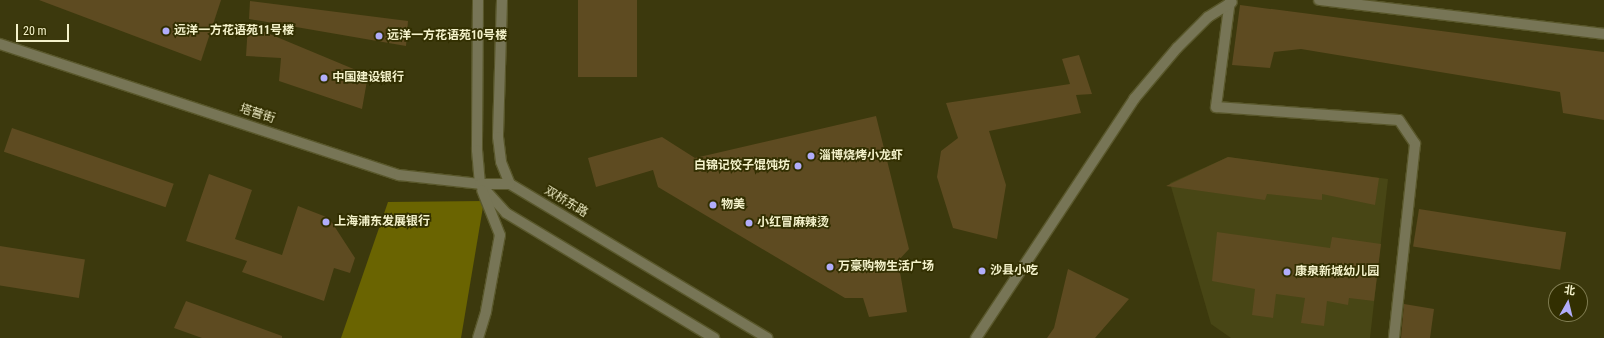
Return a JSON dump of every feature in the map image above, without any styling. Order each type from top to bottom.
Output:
[{"type":"street","points":[[478,0],[477,150],[480,184],[500,235],[486,311],[478,338]]},
{"type":"street","points":[[502,0],[498,137],[501,162],[510,184]]},
{"type":"street","points":[[1319,0],[1604,34]]},
{"type":"street","points":[[976,338],[1134,99],[1177,48],[1208,17],[1232,1]]},
{"type":"street","points":[[1232,1],[1216,107],[1399,120],[1415,144],[1394,338]]},
{"type":"street","name":"塔营街","points":[[0,44],[398,175],[480,184],[510,184]]},
{"type":"street","points":[[480,184],[506,213],[714,338]]},
{"type":"street","name":"双桥东路","points":[[510,184],[768,338]]},
{"type":"shaded area","name":"康泉新城幼儿园","points":[[1228,157],[1388,179],[1370,338],[1231,338],[1211,324],[1170,183]]},
{"type":"shaded area","points":[[484,201],[461,338],[341,338],[388,202]]},
{"type":"building","name":"远洋一方花语苑11号楼","points":[[39,0],[221,0],[201,61]]},
{"type":"building","points":[[578,0],[637,0],[637,77],[578,77]]},
{"type":"building","name":"远洋一方花语苑10号楼","points":[[250,1],[408,21],[406,46],[249,19]]},
{"type":"building","points":[[1240,5],[1604,52],[1604,120],[1563,113],[1560,92],[1301,49],[1274,52],[1270,68],[1232,65]]},
{"type":"building","name":"中国建设银行","points":[[248,25],[368,75],[362,109],[279,81],[281,58],[246,56]]},
{"type":"building","points":[[1079,55],[1092,94],[1076,95],[1081,113],[989,131],[1006,185],[997,239],[953,228],[937,177],[941,151],[958,138],[946,103],[1070,84],[1062,59]]},
{"type":"building","points":[[876,116],[909,249],[898,261],[907,312],[869,317],[863,298],[845,298],[658,187],[653,170],[596,187],[588,158],[662,137],[695,158]]},
{"type":"building","points":[[12,128],[174,184],[166,207],[4,152]]},
{"type":"building","points":[[1228,157],[1379,178],[1375,205],[1322,194],[1322,200],[1267,194],[1265,200],[1166,186]]},
{"type":"building","points":[[209,174],[252,190],[235,239],[282,255],[298,206],[329,218],[355,258],[350,273],[334,268],[324,301],[242,272],[247,261],[186,241]]},
{"type":"building","points":[[1419,209],[1566,232],[1560,270],[1413,247]]},
{"type":"building","points":[[1217,232],[1330,248],[1332,237],[1381,244],[1374,301],[1349,298],[1348,305],[1327,301],[1324,326],[1301,323],[1305,298],[1276,294],[1273,318],[1252,315],[1255,289],[1212,281]]},
{"type":"building","points":[[0,246],[85,259],[79,298],[0,285]]},
{"type":"building","points":[[1068,269],[1129,299],[1095,338],[1047,338],[1054,328]]},
{"type":"building","points":[[186,301],[282,336],[282,338],[202,338],[174,328]]},
{"type":"building","points":[[1404,304],[1434,309],[1430,338],[1401,338]]},
{"type":"place","name":"远洋一方花语苑11号楼","points":[[166,31]]},
{"type":"place","name":"远洋一方花语苑10号楼","points":[[379,36]]},
{"type":"place","name":"中国建设银行","points":[[324,78]]},
{"type":"place","name":"淄博烧烤小龙虾","points":[[811,156]]},
{"type":"place","name":"白锦记饺子馄饨坊","points":[[798,166]]},
{"type":"place","name":"物美","points":[[713,205]]},
{"type":"place","name":"上海浦东发展银行","points":[[326,222]]},
{"type":"place","name":"小红冒麻辣烫","points":[[749,223]]},
{"type":"place","name":"万豪购物生活广场","points":[[830,267]]},
{"type":"place","name":"沙县小吃","points":[[982,271]]},
{"type":"place","name":"康泉新城幼儿园","points":[[1287,272]]}]
